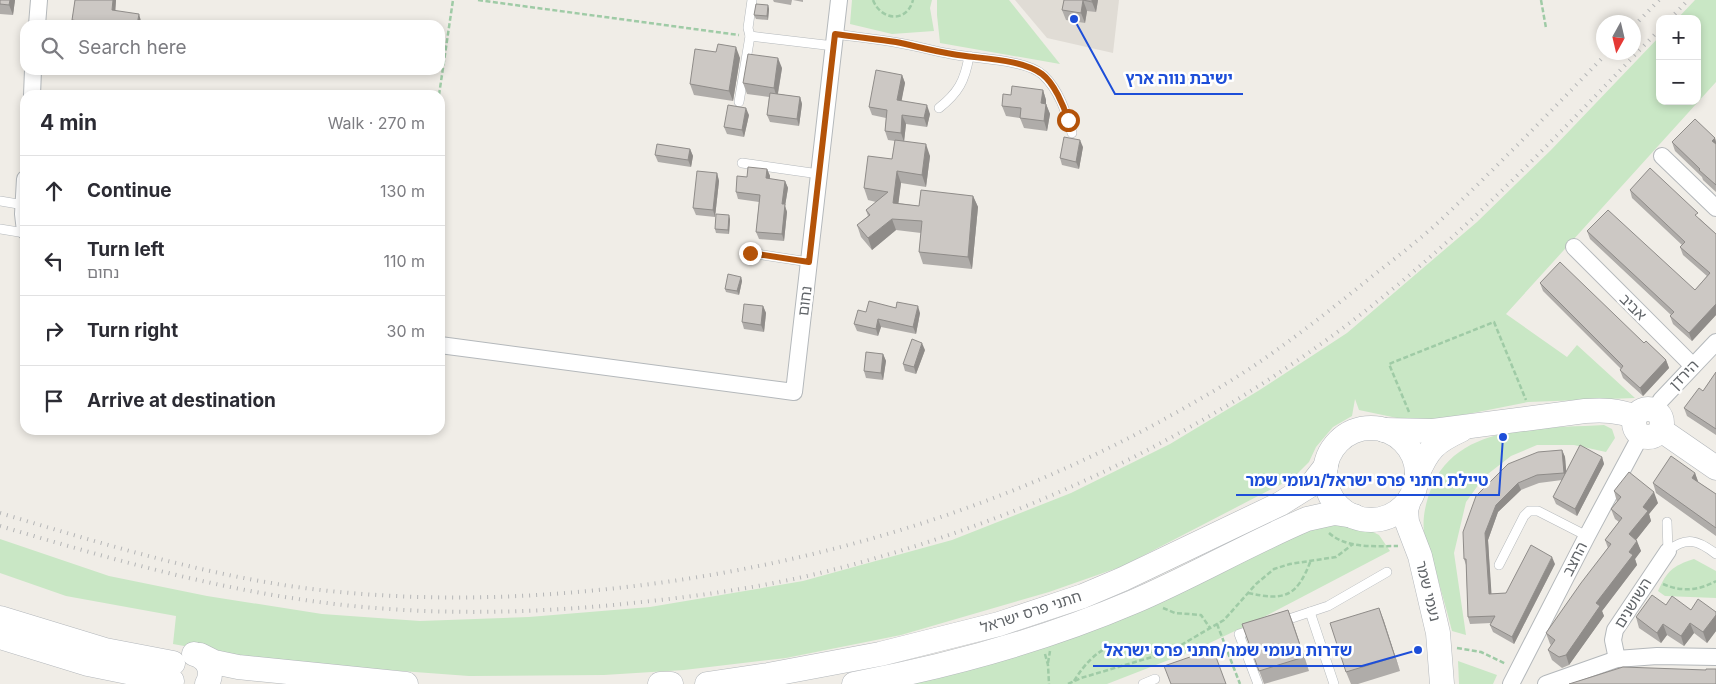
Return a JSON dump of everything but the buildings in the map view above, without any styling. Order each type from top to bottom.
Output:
[{"type":"main road","points":[[1382,430],[1433,431],[1606,410],[1624,412],[1648,423],[1716,468]]},
{"type":"main road","points":[[1417,476],[1416,461],[1410,448],[1400,438],[1373,428],[1360,429],[1348,434],[1338,442],[1326,466],[1326,478],[1332,495],[1343,510],[1362,518],[1385,518],[1398,511],[1409,500],[1415,488],[1417,476],[1425,456],[1437,444],[1468,427],[1489,423]]},
{"type":"main road","name":"חתני פרס ישראל","points":[[707,684],[768,675],[880,654],[998,624],[1082,596],[1131,576],[1280,504],[1312,484],[1326,466]]},
{"type":"main road","name":"נעמי שמר","points":[[1409,500],[1406,510],[1407,522],[1420,556],[1438,633],[1442,684]]},
{"type":"main road","name":"חתני פרס ישראל","points":[[854,684],[947,663],[1030,639],[1091,618],[1150,594],[1290,526],[1320,516],[1334,513],[1362,518]]},
{"type":"main road","name":"נעמי שמר","points":[[1362,518],[1387,528],[1406,561],[1424,635],[1427,684]]},
{"type":"main road","points":[[0,618],[106,650],[173,676]]},
{"type":"main road","points":[[0,637],[82,662],[173,676]]},
{"type":"main road","points":[[173,676],[180,656],[193,653],[214,662],[238,667],[406,684]]},
{"type":"main road","points":[[200,655],[209,665],[211,672],[207,684]]},
{"type":"main road","points":[[660,684],[671,684]]},
{"type":"street","points":[[37,20],[39,0]]},
{"type":"street","name":"נחום","points":[[445,346],[794,392],[839,0]]},
{"type":"street","points":[[32,90],[34,75]]},
{"type":"street","points":[[1662,156],[1716,208]]},
{"type":"street","name":"אביב","points":[[1574,247],[1693,366]]},
{"type":"street","name":"הירדן","points":[[1648,423],[1661,400],[1716,342]]},
{"type":"street","name":"החצב","points":[[1515,677],[1587,536],[1648,423]]},
{"type":"street","name":"השושנים","points":[[1617,660],[1613,640],[1615,630],[1668,551]]},
{"type":"street","points":[[1546,684],[1617,660],[1657,656],[1716,656]]},
{"type":"lane","points":[[739,102],[750,36],[748,28],[752,0]]},
{"type":"lane","points":[[750,36],[897,42],[953,55],[998,60],[1026,67],[1042,74],[1054,88],[1065,108],[1072,132]]},
{"type":"lane","points":[[939,108],[954,96],[963,81],[969,56]]},
{"type":"lane","points":[[742,163],[819,174]]},
{"type":"lane","points":[[0,201],[20,204]]},
{"type":"lane","points":[[0,229],[20,231]]},
{"type":"lane","points":[[750,253],[809,262]]},
{"type":"lane","points":[[1499,565],[1524,516],[1529,511],[1538,511],[1587,536]]},
{"type":"lane","points":[[1668,522],[1668,551]]},
{"type":"lane","points":[[1668,551],[1677,544],[1687,541],[1698,542],[1716,554]]},
{"type":"lane","points":[[1258,684],[1240,634],[1328,606],[1387,572]]},
{"type":"lane","points":[[1310,612],[1334,684]]},
{"type":"lane","points":[[1143,684],[1156,679]]},
{"type":"path","points":[[445,54],[453,0]]},
{"type":"path","points":[[478,0],[750,36]]},
{"type":"path","points":[[873,0],[880,12],[892,16],[905,13],[910,8],[913,0]]},
{"type":"path","points":[[1541,0],[1546,28]]},
{"type":"path","points":[[440,90],[442,75]]},
{"type":"path","points":[[1416,430],[1389,364],[1494,322],[1533,418]]},
{"type":"path","points":[[1320,516],[1326,531],[1336,540],[1353,544],[1399,546]]},
{"type":"path","points":[[1068,684],[1112,667],[1169,652],[1224,620],[1256,584],[1274,570],[1311,560],[1336,556],[1353,544]]},
{"type":"path","points":[[1248,593],[1263,596],[1285,595],[1298,588],[1305,577],[1311,560]]},
{"type":"path","points":[[1649,578],[1682,589],[1701,589],[1716,581]]},
{"type":"path","points":[[1150,594],[1166,610],[1176,613],[1201,615],[1210,628]]},
{"type":"path","points":[[1217,624],[1240,684]]},
{"type":"path","points":[[1030,639],[1037,642],[1044,650],[1048,665],[1048,684]]},
{"type":"path","points":[[1073,681],[1084,664],[1112,646],[1124,644],[1136,646],[1158,655]]},
{"type":"path","points":[[1439,647],[1453,647],[1481,652],[1515,677]]},
{"type":"shaded area","points":[[1015,0],[1119,0],[1113,53],[1047,38]]},
{"type":"green space","points":[[852,0],[932,0],[930,8],[934,31],[892,34],[850,24]]},
{"type":"green space","points":[[937,0],[1009,0],[1060,64],[940,43]]},
{"type":"green space","points":[[1695,0],[1716,0],[1716,82],[1701,99],[1701,15],[1681,15]]},
{"type":"green space","points":[[1656,40],[1656,105],[1695,105],[1506,314],[1567,357],[1577,345],[1635,398],[1528,402],[1417,424],[1359,410],[1355,399],[1352,416],[1333,427],[1316,447],[1309,462],[1293,478],[1123,566],[1049,592],[901,635],[786,658],[684,670],[604,675],[469,676],[320,665],[234,655],[173,644],[176,616],[66,596],[0,573],[0,539],[109,576],[207,596],[322,614],[420,621],[529,617],[650,607],[803,581],[952,540],[1071,493],[1170,444],[1258,391],[1347,333],[1477,222],[1551,150],[1637,60],[1641,60],[1641,56]]},
{"type":"green space","points":[[1604,425],[1612,429],[1615,438],[1606,452],[1574,445],[1537,445],[1511,456],[1484,477],[1466,502],[1454,553],[1466,635],[1452,631],[1424,532],[1425,507],[1433,484],[1446,464],[1463,449],[1484,439],[1507,433],[1532,429]]},
{"type":"green space","points":[[1335,522],[1363,527],[1379,535],[1390,551],[1256,621],[1197,649],[1107,684],[896,684],[1282,539]]},
{"type":"green space","points":[[1694,559],[1716,571],[1716,598],[1665,596],[1658,591],[1671,570],[1680,564]]},
{"type":"green space","points":[[1458,661],[1497,675],[1493,684],[1459,684]]},
{"type":"railway","points":[[1641,19],[1659,0]]},
{"type":"railway","points":[[1674,15],[1688,0]]},
{"type":"railway","points":[[0,526],[148,568],[260,593],[337,604],[416,611],[534,611],[693,596],[798,578],[897,552],[969,528],[1039,501],[1108,470],[1240,398],[1303,356],[1364,312],[1442,246],[1517,176],[1656,33]]},
{"type":"railway","points":[[0,513],[150,556],[227,575],[304,588],[418,597],[494,597],[608,589],[680,580],[823,552],[962,510],[1030,484],[1096,454],[1161,421],[1224,385],[1261,361],[1333,308],[1436,225],[1600,60]]},
{"type":"place","name":"ישיבת נווה ארץ","points":[[1074,19]]},
{"type":"place","name":"טיילת חתני פרס ישראל/נעומי שמר","points":[[1503,437]]},
{"type":"place","name":"שדרות נעומי שמר/חתני פרס ישראל","points":[[1418,650]]},
{"type":"route","points":[[750,253],[809,262],[835,34],[897,42],[953,55],[998,60],[1026,67],[1042,74],[1054,88],[1065,108],[1068,120]]}]
